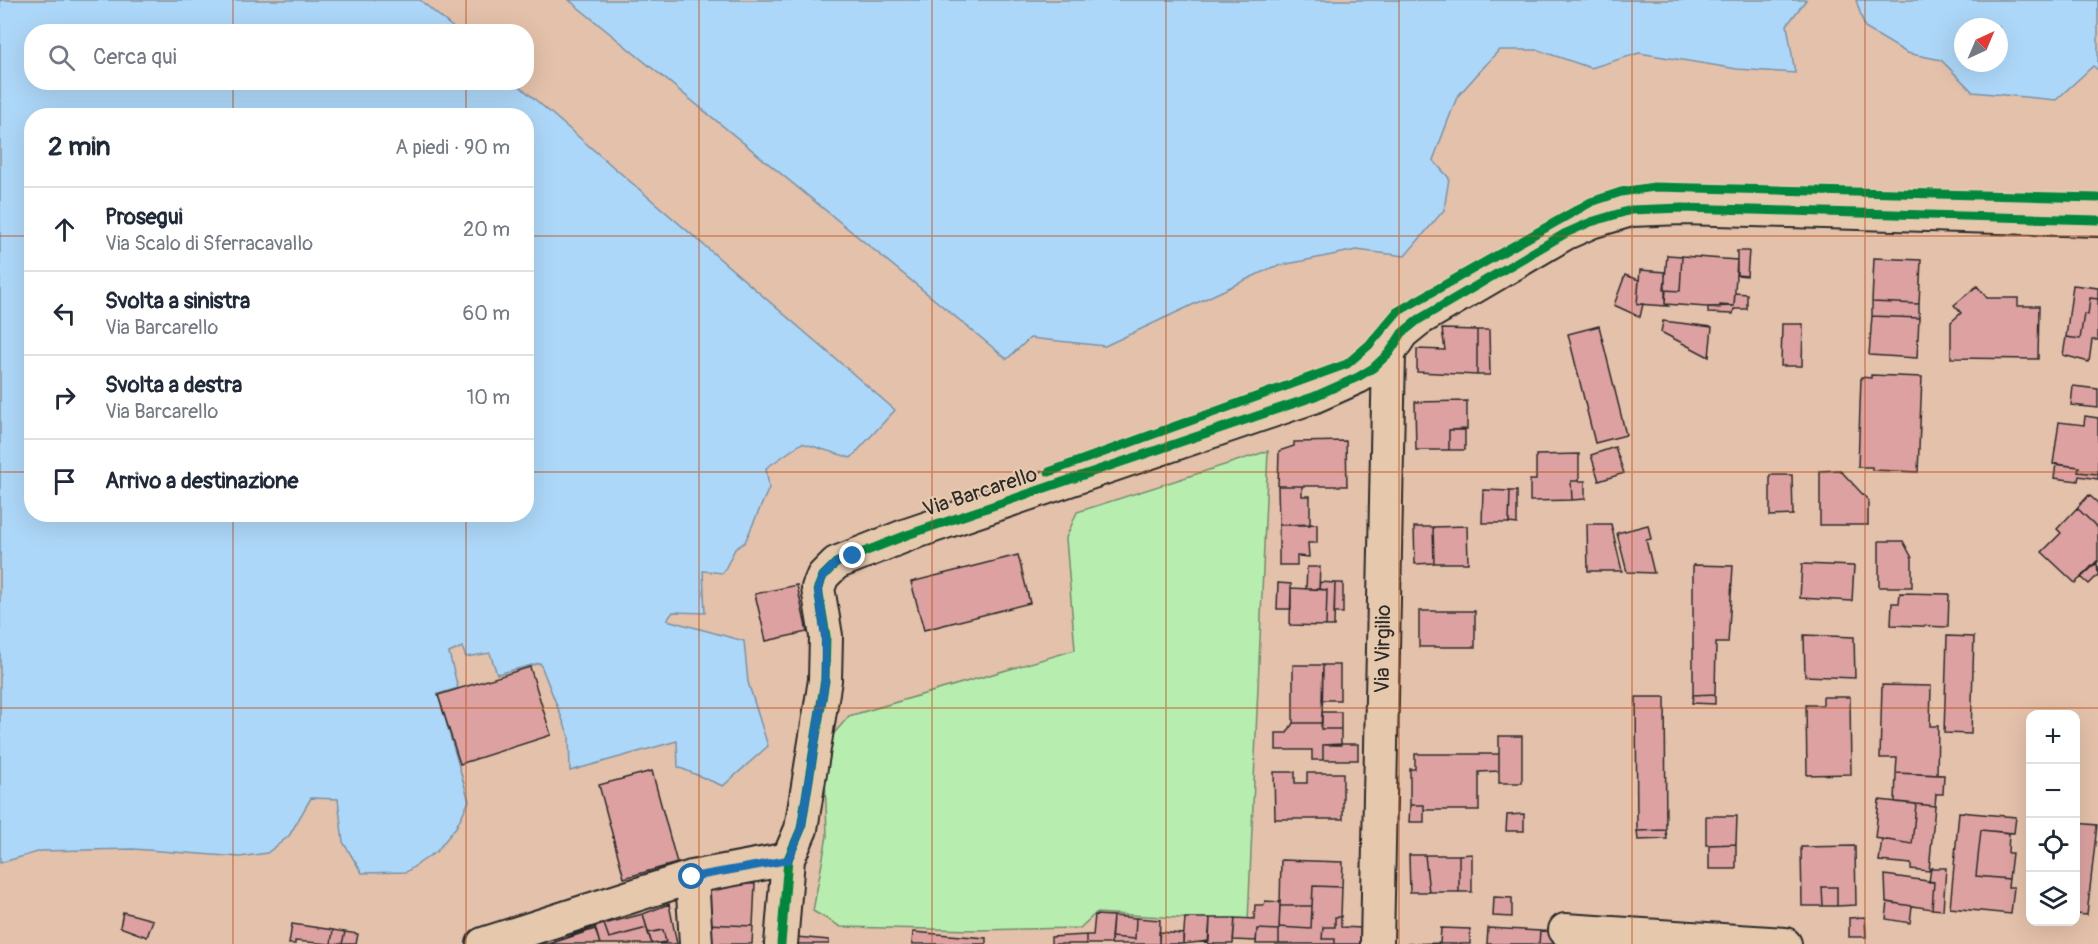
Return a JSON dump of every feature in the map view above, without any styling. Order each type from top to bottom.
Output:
[{"type":"street","name":"Via Barcarello","points":[[781,944],[788,860],[801,829],[825,680],[825,636],[818,588],[823,576],[836,563],[907,535],[1313,397],[1358,377],[1389,353],[1402,333],[1418,320],[1511,265],[1591,222],[1631,210],[1682,208],[2098,220]]},
{"type":"street","name":"Via Virgilio","points":[[1377,944],[1389,353]]},
{"type":"street","points":[[483,944],[692,877],[788,860]]},
{"type":"street","points":[[692,877],[696,944]]},
{"type":"street","points":[[1565,930],[1785,944]]},
{"type":"green space","points":[[1268,451],[1248,922],[1096,913],[1080,928],[976,930],[841,927],[813,911],[827,836],[825,772],[830,738],[849,716],[1075,650],[1066,538],[1077,512]]},
{"type":"water","points":[[0,0],[420,0],[449,24],[24,24],[24,90],[524,90],[895,410],[851,458],[802,443],[766,468],[769,488],[745,542],[735,549],[723,573],[703,571],[705,613],[673,612],[667,620],[744,641],[748,682],[768,746],[723,786],[678,767],[677,741],[570,771],[569,736],[540,663],[497,674],[490,653],[466,657],[462,647],[449,653],[458,688],[438,694],[469,801],[456,827],[437,851],[406,872],[362,873],[343,842],[338,799],[311,798],[289,836],[267,853],[240,857],[133,849],[41,851],[0,863]]},
{"type":"water","points":[[569,0],[1806,0],[1787,25],[1795,73],[1737,69],[1639,53],[1591,68],[1538,50],[1499,50],[1457,97],[1433,160],[1449,178],[1444,210],[1405,256],[1356,250],[1273,267],[1105,346],[1030,338],[1007,359]]},
{"type":"water","points":[[1856,0],[2098,0],[2098,70],[2093,66],[2056,100],[1973,92],[1941,60],[1907,53],[1865,28]]},
{"type":"building","points":[[1737,251],[1749,251],[1747,276],[1737,275]]},
{"type":"building","points":[[1667,255],[1682,256],[1680,291],[1664,290]]},
{"type":"building","points":[[1682,256],[1737,260],[1734,306],[1720,305],[1720,308],[1665,304],[1666,290],[1680,291]]},
{"type":"building","points":[[1874,258],[1921,260],[1919,304],[1872,302]]},
{"type":"building","points":[[1640,270],[1665,272],[1665,304],[1668,306],[1637,304]]},
{"type":"building","points":[[1625,275],[1639,280],[1637,304],[1643,304],[1640,317],[1614,305]]},
{"type":"building","points":[[2073,285],[2098,288],[2098,299],[2090,298],[2088,315],[2084,314],[2080,339],[2066,337]]},
{"type":"building","points":[[1977,286],[1987,298],[2018,298],[2018,306],[2039,306],[2038,359],[1951,358],[1951,322],[1961,313],[1954,305]]},
{"type":"building","points":[[1735,293],[1747,294],[1747,309],[1734,309],[1733,314],[1708,313],[1708,307],[1734,306]]},
{"type":"building","points":[[2090,298],[2098,299],[2098,340],[2092,340],[2089,362],[2063,355],[2066,337],[2080,339],[2084,314],[2088,315]]},
{"type":"building","points":[[1872,302],[1919,304],[1919,318],[1872,316]]},
{"type":"building","points":[[1872,316],[1919,318],[1917,358],[1869,355]]},
{"type":"building","points":[[1663,321],[1712,327],[1709,357],[1661,332]]},
{"type":"building","points":[[1782,324],[1803,324],[1802,366],[1781,366]]},
{"type":"building","points":[[1599,326],[1626,435],[1595,443],[1568,334]]},
{"type":"building","points":[[1442,329],[1477,330],[1477,375],[1417,372],[1417,349],[1445,350]]},
{"type":"building","points":[[1477,330],[1489,330],[1490,375],[1477,375]]},
{"type":"building","points":[[1871,375],[1922,377],[1918,472],[1872,470],[1872,467],[1858,467],[1861,377],[1871,378]]},
{"type":"building","points":[[2073,386],[2098,389],[2098,408],[2071,405]]},
{"type":"building","points":[[1467,401],[1467,429],[1449,430],[1449,450],[1416,450],[1415,402]]},
{"type":"building","points":[[2085,416],[2098,418],[2098,474],[2078,472],[2079,467],[2053,464],[2059,422],[2084,425]]},
{"type":"building","points":[[1449,430],[1465,430],[1465,450],[1449,450]]},
{"type":"building","points":[[1346,441],[1347,486],[1278,486],[1279,451],[1294,446],[1294,442]]},
{"type":"building","points":[[1615,447],[1624,473],[1599,481],[1591,455]]},
{"type":"building","points":[[1579,454],[1579,481],[1571,481],[1572,500],[1530,501],[1530,480],[1536,480],[1536,455]]},
{"type":"building","points":[[2056,464],[2079,467],[2078,472],[2098,474],[2098,479],[2079,476],[2078,481],[2054,478]]},
{"type":"building","points":[[1840,470],[1868,500],[1868,525],[1820,525],[1820,471]]},
{"type":"building","points":[[1770,475],[1792,475],[1793,515],[1770,516]]},
{"type":"building","points":[[1571,481],[1585,481],[1585,499],[1572,500]]},
{"type":"building","points":[[1278,486],[1302,486],[1302,496],[1310,496],[1310,525],[1279,525]]},
{"type":"building","points":[[1483,490],[1510,491],[1509,523],[1482,523]]},
{"type":"building","points":[[1510,491],[1517,491],[1517,524],[1509,523]]},
{"type":"building","points":[[2089,495],[2098,503],[2098,528],[2077,508]]},
{"type":"building","points":[[2077,508],[2098,528],[2098,562],[2075,583],[2042,552],[2061,533],[2057,529]]},
{"type":"building","points":[[1317,524],[1317,543],[1308,543],[1309,557],[1297,556],[1297,565],[1279,565],[1279,525]]},
{"type":"building","points":[[1587,524],[1611,524],[1622,571],[1588,571]]},
{"type":"building","points":[[1648,525],[1651,539],[1646,540],[1654,573],[1627,572],[1617,533]]},
{"type":"building","points":[[1467,526],[1468,563],[1434,563],[1433,527]]},
{"type":"building","points":[[1414,527],[1433,527],[1434,563],[1415,564]]},
{"type":"building","points":[[1879,541],[1903,541],[1912,558],[1912,587],[1879,587]]},
{"type":"building","points":[[1018,555],[1030,603],[924,630],[911,582]]},
{"type":"building","points":[[2097,561],[2098,575],[2089,584],[2081,577]]},
{"type":"building","points":[[1802,564],[1854,566],[1852,601],[1800,598]]},
{"type":"building","points":[[1693,565],[1733,566],[1728,643],[1716,643],[1715,694],[1693,695]]},
{"type":"building","points":[[1307,567],[1320,567],[1319,589],[1306,589]]},
{"type":"building","points":[[1320,582],[1335,583],[1334,626],[1326,626],[1327,590],[1319,589]]},
{"type":"building","points":[[1278,583],[1291,584],[1291,609],[1277,609]]},
{"type":"building","points":[[1335,583],[1343,583],[1343,613],[1334,613]]},
{"type":"building","points":[[797,585],[807,632],[766,641],[755,594]]},
{"type":"building","points":[[1291,588],[1327,590],[1326,626],[1290,625]]},
{"type":"building","points":[[1900,593],[1949,594],[1948,627],[1891,625],[1892,603],[1899,603]]},
{"type":"building","points":[[1419,611],[1475,611],[1475,647],[1419,647]]},
{"type":"building","points":[[1804,635],[1854,637],[1855,678],[1805,676]]},
{"type":"building","points":[[1947,636],[1974,637],[1971,734],[1944,733]]},
{"type":"building","points":[[1293,665],[1323,665],[1322,723],[1293,723]]},
{"type":"building","points":[[1323,665],[1340,665],[1340,700],[1322,700]]},
{"type":"building","points":[[530,667],[551,735],[460,764],[438,695]]},
{"type":"building","points":[[1882,685],[1931,686],[1930,726],[1938,726],[1937,775],[1896,773],[1897,758],[1880,758]]},
{"type":"building","points":[[1715,694],[1715,704],[1692,703],[1693,695]]},
{"type":"building","points":[[1636,697],[1665,697],[1666,830],[1637,831]]},
{"type":"building","points":[[1823,697],[1850,697],[1851,774],[1807,775],[1806,705],[1823,705]]},
{"type":"building","points":[[1322,712],[1341,712],[1341,729],[1321,729]]},
{"type":"building","points":[[1293,723],[1322,723],[1321,729],[1341,729],[1341,745],[1323,745],[1323,760],[1312,760],[1312,750],[1276,750],[1276,733],[1287,733]]},
{"type":"building","points":[[1499,736],[1522,736],[1522,783],[1499,783]]},
{"type":"building","points":[[1358,744],[1358,760],[1323,760],[1323,745]]},
{"type":"building","points":[[1415,754],[1499,754],[1499,771],[1479,772],[1479,810],[1424,810],[1424,805],[1410,805],[1410,769],[1415,769]]},
{"type":"building","points":[[652,771],[677,863],[624,878],[599,785]]},
{"type":"building","points":[[1274,772],[1295,772],[1295,783],[1307,783],[1307,773],[1343,773],[1343,819],[1275,819]]},
{"type":"building","points":[[1896,773],[1944,775],[1943,794],[1936,794],[1935,806],[1895,802]]},
{"type":"building","points":[[1879,800],[1916,804],[1912,844],[1875,838]]},
{"type":"building","points":[[1916,804],[1935,806],[1929,871],[1911,869],[1911,864],[1879,861],[1882,839],[1912,844]]},
{"type":"building","points":[[1410,805],[1424,805],[1424,822],[1409,822]]},
{"type":"building","points":[[1959,812],[2016,817],[2014,833],[1981,830],[1976,876],[2009,879],[2008,887],[2014,887],[2011,914],[1950,908]]},
{"type":"building","points":[[1524,814],[1524,831],[1506,831],[1507,815]]},
{"type":"building","points":[[1706,816],[1737,816],[1736,844],[1706,845]]},
{"type":"building","points":[[2080,823],[2097,825],[2087,915],[2080,914]]},
{"type":"building","points":[[1666,830],[1667,839],[1638,840],[1637,831]]},
{"type":"building","points":[[1981,830],[2009,833],[2008,853],[2012,853],[2009,879],[1976,876]]},
{"type":"building","points":[[1736,844],[1736,869],[1709,869],[1709,845]]},
{"type":"building","points":[[1855,846],[1856,905],[1837,906],[1837,887],[1822,887],[1823,906],[1802,906],[1801,847]]},
{"type":"building","points":[[1472,854],[1472,892],[1459,892],[1459,855]]},
{"type":"building","points":[[1409,855],[1425,855],[1429,892],[1410,892]]},
{"type":"building","points":[[1425,855],[1459,855],[1459,892],[1429,892]]},
{"type":"building","points":[[1281,860],[1343,862],[1342,887],[1313,886],[1312,906],[1280,906]]},
{"type":"building","points":[[1931,868],[1946,868],[1943,910],[1932,909],[1934,882],[1929,882]]},
{"type":"building","points":[[1885,875],[1934,882],[1932,909],[1886,902]]},
{"type":"building","points":[[731,883],[755,884],[753,926],[706,924],[708,891]]},
{"type":"building","points":[[1313,886],[1342,887],[1341,917],[1335,917],[1335,927],[1323,927],[1322,939],[1335,939],[1335,944],[1279,944],[1279,927],[1311,929]]},
{"type":"building","points":[[1822,887],[1837,887],[1837,906],[1823,906]]},
{"type":"building","points":[[1494,897],[1512,898],[1512,917],[1493,916]]},
{"type":"building","points":[[1265,901],[1280,902],[1279,930],[1257,929],[1256,941],[1233,940],[1235,918],[1254,919],[1255,905],[1264,905]]},
{"type":"building","points":[[1888,902],[1912,906],[1910,923],[1886,919]]},
{"type":"building","points":[[669,904],[677,944],[659,944],[666,942],[663,930],[648,933],[643,914]]},
{"type":"building","points":[[1280,906],[1312,906],[1311,929],[1279,927]]},
{"type":"building","points":[[123,912],[153,920],[147,937],[120,927]]},
{"type":"building","points":[[643,914],[647,928],[609,938],[604,924]]},
{"type":"building","points":[[1095,915],[1113,916],[1111,944],[1086,944],[1086,935],[1093,935]]},
{"type":"building","points":[[1113,916],[1136,918],[1135,939],[1111,937]]},
{"type":"building","points":[[1335,917],[1341,917],[1341,927],[1362,928],[1361,944],[1335,944],[1335,939],[1322,939],[1323,927],[1335,927]]},
{"type":"building","points":[[1865,917],[1866,937],[1849,937],[1849,918]]},
{"type":"building","points":[[1136,918],[1160,920],[1159,944],[1111,944],[1111,937],[1135,939]]},
{"type":"building","points":[[1185,918],[1210,918],[1209,941],[1183,944]]},
{"type":"building","points":[[1210,918],[1235,918],[1233,944],[1208,944]]},
{"type":"building","points":[[292,924],[333,930],[331,944],[295,941],[295,944],[289,944]]},
{"type":"building","points":[[604,924],[609,938],[647,928],[652,944],[600,944],[595,927]]},
{"type":"building","points":[[706,924],[753,926],[752,944],[704,944]]},
{"type":"building","points":[[595,927],[549,944],[537,944]]},
{"type":"building","points":[[1441,928],[1470,929],[1470,944],[1407,944],[1440,943]]},
{"type":"building","points":[[1488,928],[1540,931],[1539,944],[1487,944]]},
{"type":"building","points":[[595,929],[600,944],[549,944]]},
{"type":"building","points":[[1257,929],[1279,930],[1279,944],[1256,944]]},
{"type":"building","points":[[333,930],[345,932],[342,944],[331,944]]},
{"type":"building","points":[[663,930],[666,942],[652,944],[648,933]]},
{"type":"building","points":[[1540,931],[1565,932],[1564,944],[1539,944]]},
{"type":"building","points":[[345,932],[358,934],[356,944],[342,944]]},
{"type":"building","points":[[913,932],[986,938],[986,944],[912,944]]},
{"type":"building","points":[[1159,932],[1183,934],[1183,944],[1159,944]]},
{"type":"building","points":[[1086,935],[1086,944],[1051,944],[1051,937]]},
{"type":"building","points":[[796,937],[829,940],[829,944],[796,944]]},
{"type":"cycle path","points":[[1049,472],[1347,364],[1369,345],[1397,312],[1591,202],[1621,192],[1654,187],[2098,198]]},
{"type":"cycle path","points":[[781,944],[788,859],[801,829],[825,680],[826,636],[818,588],[823,576],[836,563],[907,535],[1313,397],[1373,368],[1389,353],[1402,333],[1418,320],[1566,233],[1591,222],[1631,210],[1682,208],[2098,220]]},
{"type":"route","points":[[692,877],[788,860],[801,829],[825,680],[825,636],[818,588],[823,576],[836,563],[853,556]]}]
